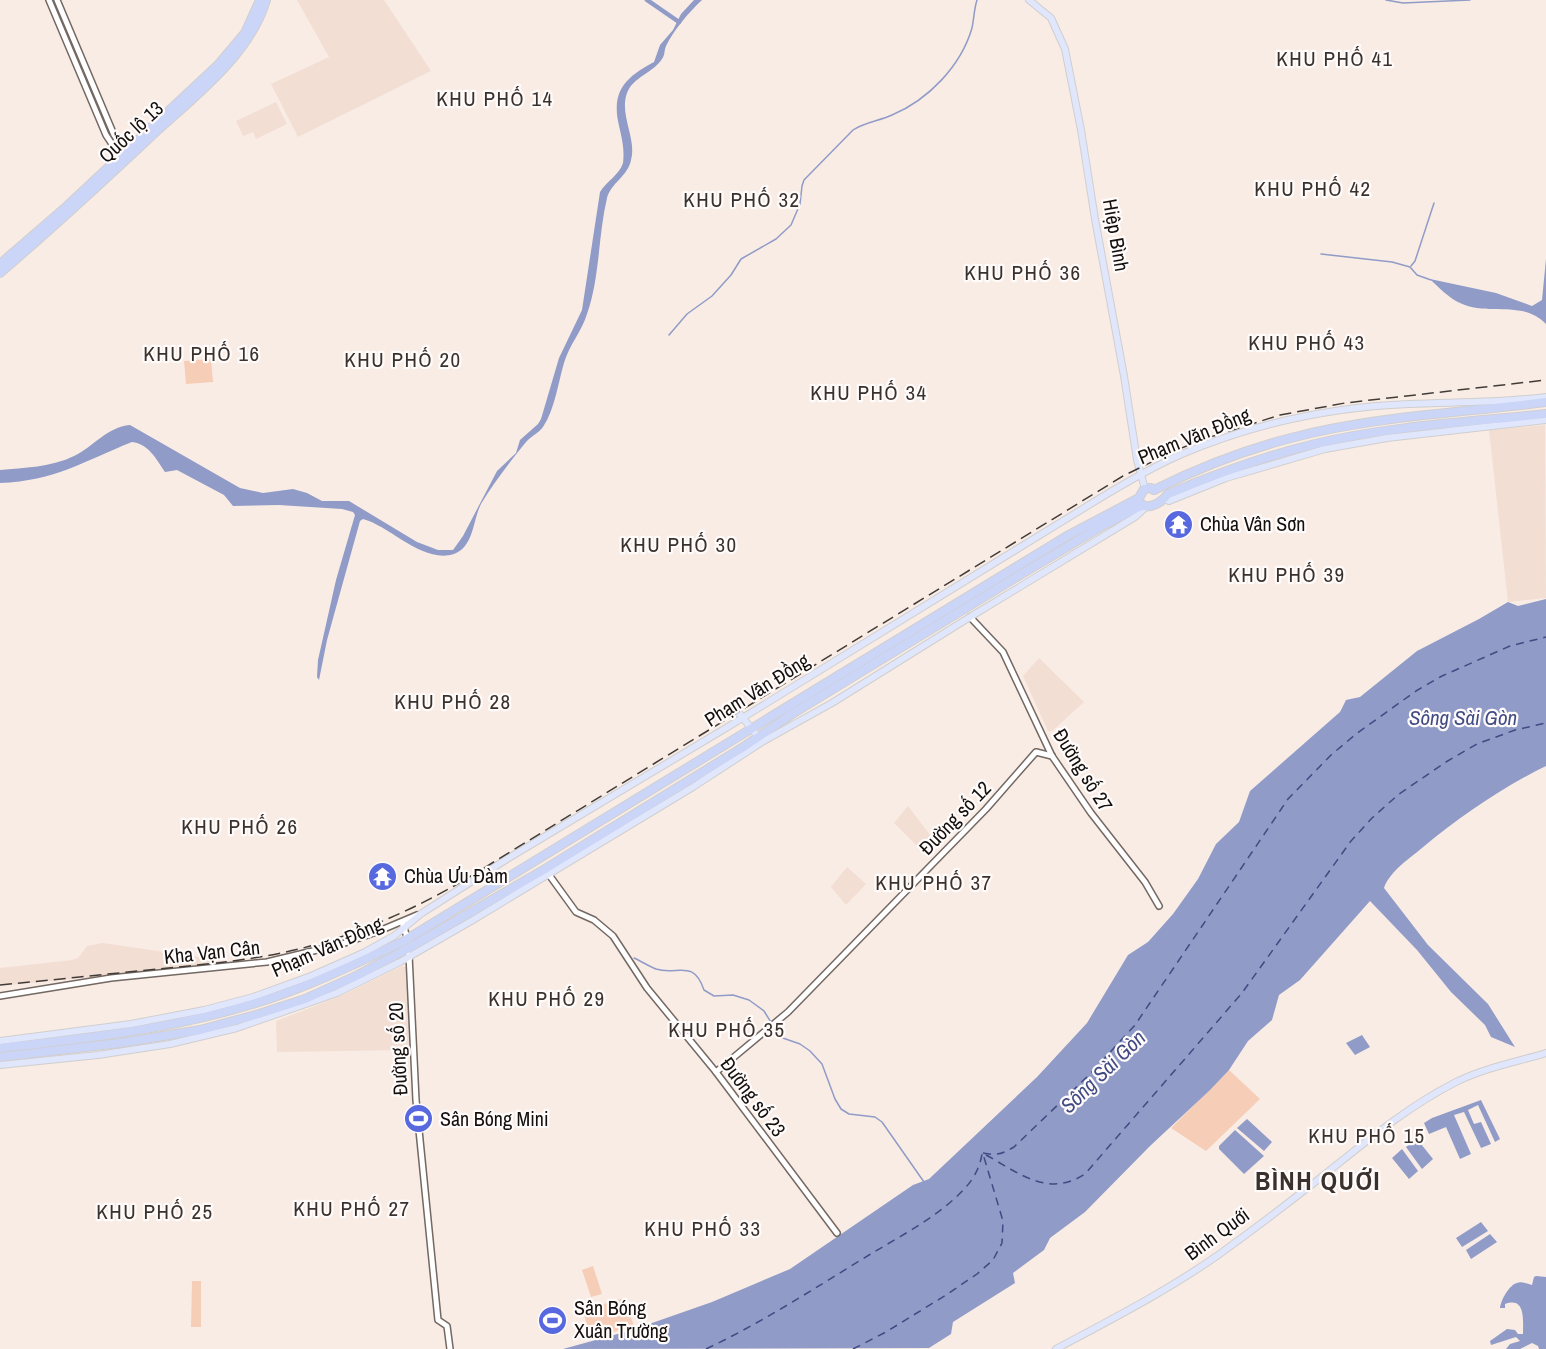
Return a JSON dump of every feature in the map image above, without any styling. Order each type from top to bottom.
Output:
[{"type":"highway","name":"Quốc lộ 13","points":[[210,77],[238,43],[250,24],[260,0]]},
{"type":"highway","name":"Quốc lộ 13","points":[[0,273],[242,47],[259,19],[266,0]]},
{"type":"highway","name":"Quốc lộ 13","points":[[0,264],[125,156]]},
{"type":"highway","name":"Phạm Văn Đồng","points":[[1150,489],[1215,462],[1293,438],[1396,419],[1528,404],[1543,400]]},
{"type":"highway","points":[[1160,501],[1150,489],[1140,492],[1142,503],[1153,506],[1160,501],[1168,494],[1228,470],[1315,444],[1399,430],[1544,417]]},
{"type":"highway","name":"Phạm Văn Đồng","points":[[0,1048],[46,1043],[72,1036],[173,1024],[243,1007],[315,982],[407,939],[1067,536],[1142,503]]},
{"type":"highway","name":"Phạm Văn Đồng","points":[[0,1057],[200,1030],[259,1014],[360,978],[547,871],[760,739],[792,714],[1020,574],[1142,503]]},
{"type":"main road","name":"Hiệp Bình","points":[[1029,0],[1051,18],[1065,49],[1140,474],[1150,489]]},
{"type":"main road","name":"Phạm Văn Đồng","points":[[0,1041],[72,1036],[173,1017],[253,998],[346,962],[380,945],[403,925],[507,859],[1140,474],[1204,445],[1271,423],[1358,408],[1408,404],[1543,400]]},
{"type":"main road","points":[[1505,401],[1528,404]]},
{"type":"main road","name":"Phạm Văn Đồng","points":[[760,739],[832,703],[1136,518],[1142,503]]},
{"type":"main road","points":[[734,707],[760,739]]},
{"type":"main road","name":"Phạm Văn Đồng","points":[[0,1065],[170,1044],[237,1028],[296,1009],[360,978]]},
{"type":"main road","points":[[68,1058],[70,1049]]},
{"type":"main road","name":"Bình Quới","points":[[1056,1349],[1189,1275],[1319,1179],[1396,1117],[1428,1097],[1458,1081],[1546,1053]]},
{"type":"street","points":[[49,0],[106,135],[125,156]]},
{"type":"street","points":[[57,0],[125,156]]},
{"type":"street","name":"Đường số 27","points":[[970,617],[1003,652],[1052,756],[1159,906]]},
{"type":"street","name":"Đường số 12","points":[[716,1072],[782,1018],[986,808],[1036,752],[1052,756]]},
{"type":"street","name":"Đường số 23","points":[[547,871],[576,912],[594,920],[614,936],[647,988],[716,1072],[837,1233]]},
{"type":"street","points":[[403,925],[409,952]]},
{"type":"street","name":"Kha Vạn Cân","points":[[0,996],[111,978],[267,962],[342,944],[403,925]]},
{"type":"street","name":"Đường số 20","points":[[409,952],[416,1100],[438,1320],[447,1326],[450,1349]]},
{"type":"shaded area","points":[[297,0],[384,0],[431,71],[298,137],[271,84],[329,57]]},
{"type":"shaded area","points":[[276,102],[287,124],[256,139],[253,132],[243,136],[236,121]]},
{"type":"shaded area","points":[[211,359],[213,382],[186,384],[184,361]]},
{"type":"shaded area","points":[[1545,425],[1546,598],[1508,602],[1489,430]]},
{"type":"shaded area","points":[[1039,658],[1084,702],[1052,731],[1048,731],[1023,676]]},
{"type":"shaded area","points":[[908,806],[933,839],[922,851],[894,823]]},
{"type":"shaded area","points":[[847,867],[866,884],[846,905],[831,887]]},
{"type":"shaded area","points":[[103,943],[220,960],[220,964],[0,986],[0,968],[72,960],[78,958],[87,946]]},
{"type":"shaded area","points":[[402,966],[406,967],[411,1050],[277,1052],[276,1021],[343,995]]},
{"type":"shaded area","points":[[1229,1070],[1260,1099],[1206,1151],[1171,1128]]},
{"type":"shaded area","points":[[593,1266],[602,1294],[591,1297],[582,1270]]},
{"type":"shaded area","points":[[192,1281],[201,1281],[201,1327],[191,1327]]},
{"type":"shaded area","points":[[624,1298],[634,1326],[590,1339],[583,1310]]},
{"type":"water","points":[[694,0],[702,0],[673,34],[662,59],[634,83],[627,93],[625,110],[632,144],[631,160],[627,171],[612,188],[607,198],[591,300],[585,320],[566,356],[547,420],[541,429],[526,442],[491,488],[478,510],[466,545],[454,554],[442,556],[430,554],[373,523],[363,519],[360,521],[327,640],[319,680],[317,677],[318,660],[336,580],[355,515],[353,512],[342,509],[279,505],[233,506],[224,495],[177,470],[165,472],[148,449],[132,442],[53,474],[0,483],[0,470],[65,460],[114,429],[130,425],[240,488],[263,493],[293,489],[322,501],[349,501],[417,542],[438,550],[453,550],[463,536],[497,471],[516,453],[520,440],[541,419],[559,358],[582,310],[600,192],[619,171],[623,163],[617,110],[620,92],[630,78],[654,62],[660,45],[673,30],[681,14]]},
{"type":"water","points":[[1546,259],[1546,324],[1526,312],[1483,309],[1460,303],[1448,296],[1430,279],[1496,293],[1532,306],[1542,300]]},
{"type":"water","name":"Sông Sài Gòn","points":[[1546,599],[1546,766],[1497,793],[1452,825],[1400,866],[1384,888],[1428,945],[1488,1004],[1515,1047],[1491,1037],[1485,1025],[1451,992],[1417,950],[1370,901],[1300,980],[1279,995],[1272,1020],[1248,1041],[1229,1070],[1210,1090],[1150,1146],[1085,1212],[1050,1238],[1044,1250],[1013,1273],[1015,1283],[953,1322],[951,1334],[929,1348],[563,1349],[632,1330],[712,1302],[790,1269],[913,1185],[929,1179],[1037,1077],[1087,1023],[1128,955],[1148,942],[1173,914],[1198,879],[1216,844],[1239,822],[1250,791],[1340,712],[1346,700],[1360,697],[1417,651],[1508,602],[1518,606]]},
{"type":"water","points":[[1362,1035],[1370,1047],[1355,1055],[1346,1043]]},
{"type":"water","points":[[1481,1100],[1500,1139],[1495,1142],[1478,1105],[1468,1110],[1474,1124],[1481,1122],[1491,1144],[1481,1148],[1464,1112],[1454,1115],[1471,1154],[1460,1159],[1446,1127],[1429,1134],[1424,1123]]},
{"type":"water","points":[[1247,1119],[1272,1142],[1264,1151],[1237,1128]]},
{"type":"water","points":[[1235,1130],[1264,1156],[1244,1174],[1219,1149],[1219,1146]]},
{"type":"water","points":[[1417,1139],[1433,1159],[1422,1169],[1406,1147]]},
{"type":"water","points":[[1402,1149],[1418,1171],[1409,1179],[1392,1158]]},
{"type":"water","points":[[1481,1222],[1488,1231],[1462,1247],[1456,1238]]},
{"type":"water","points":[[1490,1234],[1497,1242],[1471,1259],[1466,1250]]},
{"type":"water","points":[[1536,1276],[1546,1277],[1546,1349],[1539,1349],[1532,1343],[1520,1349],[1506,1349],[1510,1344],[1520,1341],[1516,1337],[1491,1345],[1490,1341],[1507,1329],[1523,1334],[1522,1311],[1517,1303],[1505,1304],[1505,1308],[1500,1308],[1506,1293],[1514,1284],[1520,1282],[1532,1285]]},
{"type":"waterway","points":[[647,0],[679,22]]},
{"type":"waterway","points":[[669,335],[687,314],[712,296],[731,275],[741,259],[776,239],[791,225],[800,204],[804,180],[853,130],[905,109],[941,80],[960,56],[967,42],[977,0]]},
{"type":"waterway","points":[[1386,0],[1403,3],[1470,0]]},
{"type":"waterway","points":[[1411,266],[1415,261],[1434,203]]},
{"type":"waterway","points":[[1321,254],[1392,262],[1410,267],[1417,275],[1431,280]]},
{"type":"waterway","points":[[634,958],[664,971],[690,971],[700,980],[704,990],[714,996],[733,995],[749,1000],[764,1011],[780,1037],[800,1044],[822,1064],[841,1109],[849,1114],[875,1117],[882,1122],[924,1182]]},
{"type":"ferry route","points":[[983,1153],[999,1154],[1014,1147],[1091,1073],[1135,1025],[1288,799],[1331,755],[1416,691],[1442,676],[1510,646],[1546,637]]},
{"type":"ferry route","points":[[986,1155],[1022,1175],[1046,1183],[1059,1184],[1085,1174],[1242,993],[1351,841],[1372,818],[1399,794],[1477,744],[1515,730],[1546,723]]},
{"type":"ferry route","points":[[706,1349],[789,1304],[933,1216],[969,1183],[977,1171],[982,1154]]},
{"type":"ferry route","points":[[853,1349],[886,1332],[946,1295],[993,1260],[1002,1243],[1003,1221],[983,1154]]},
{"type":"railway","points":[[0,985],[249,959],[303,948],[367,927],[407,910],[466,879],[1123,476],[1172,452],[1201,440],[1280,415],[1345,403],[1546,380]]},
{"type":"place","name":"Chùa Vân Sơn","points":[[1179,524]]},
{"type":"place","name":"Chùa Ưu Đàm","points":[[383,876]]},
{"type":"place","name":"Sân Bóng Mini","points":[[419,1119]]},
{"type":"place","name":"Sân Bóng Xuân Trường","points":[[553,1320]]},
{"type":"district","name":"KHU PHỐ 41","points":[[1335,59]]},
{"type":"district","name":"KHU PHỐ 14","points":[[495,99]]},
{"type":"district","name":"KHU PHỐ 42","points":[[1313,189]]},
{"type":"district","name":"KHU PHỐ 32","points":[[742,200]]},
{"type":"district","name":"KHU PHỐ 36","points":[[1023,273]]},
{"type":"district","name":"KHU PHỐ 43","points":[[1307,343]]},
{"type":"district","name":"KHU PHỐ 16","points":[[202,354]]},
{"type":"district","name":"KHU PHỐ 20","points":[[403,360]]},
{"type":"district","name":"KHU PHỐ 34","points":[[869,393]]},
{"type":"district","name":"KHU PHỐ 30","points":[[679,545]]},
{"type":"district","name":"KHU PHỐ 39","points":[[1287,575]]},
{"type":"district","name":"KHU PHỐ 28","points":[[453,702]]},
{"type":"district","name":"KHU PHỐ 26","points":[[240,827]]},
{"type":"district","name":"KHU PHỐ 37","points":[[934,883]]},
{"type":"district","name":"KHU PHỐ 29","points":[[547,999]]},
{"type":"district","name":"KHU PHỐ 35","points":[[727,1030]]},
{"type":"district","name":"KHU PHỐ 15","points":[[1367,1136]]},
{"type":"district","name":"BÌNH QUỚI","points":[[1318,1181]]},
{"type":"district","name":"KHU PHỐ 27","points":[[352,1209]]},
{"type":"district","name":"KHU PHỐ 25","points":[[155,1212]]},
{"type":"district","name":"KHU PHỐ 33","points":[[703,1229]]}]
